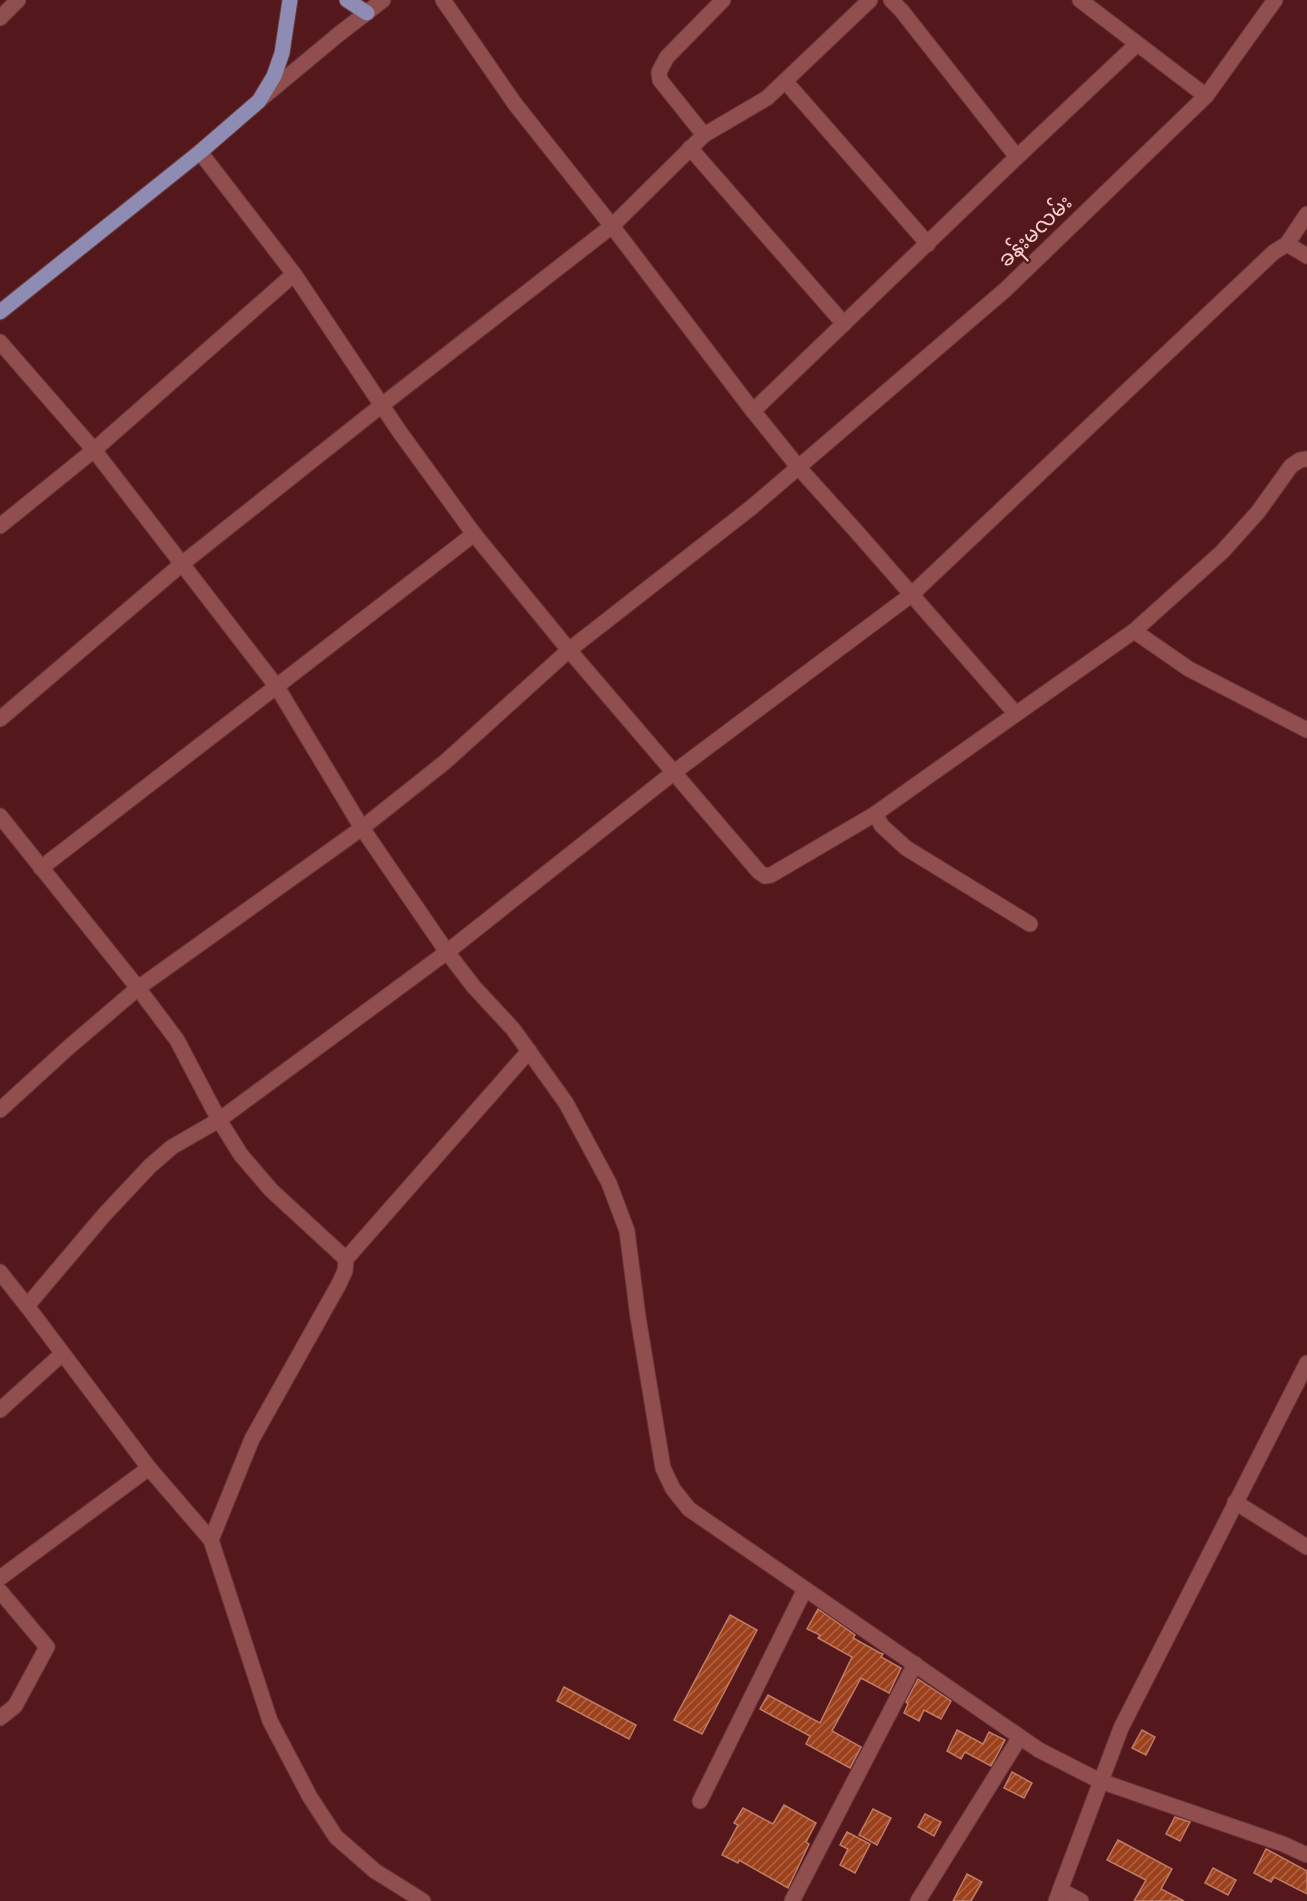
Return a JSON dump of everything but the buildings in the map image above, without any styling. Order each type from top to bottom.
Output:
[{"type":"main road","points":[[0,312],[259,102],[274,76],[282,53],[290,0]]},
{"type":"main road","points":[[347,0],[367,12]]},
{"type":"street","points":[[0,18],[18,0]]},
{"type":"street","points":[[259,102],[339,34],[384,0]]},
{"type":"street","points":[[443,0],[515,104],[612,226],[753,411],[799,468],[1016,714]]},
{"type":"street","points":[[704,135],[660,80],[659,72],[667,57],[723,0]]},
{"type":"street","points":[[0,719],[183,563],[612,226],[704,135],[767,98],[870,0]]},
{"type":"street","points":[[891,0],[1017,157]]},
{"type":"street","points":[[1080,0],[1206,96]]},
{"type":"street","name":"ခန်းမလမ်း","points":[[0,1110],[138,988],[362,828],[445,762],[569,650],[799,468],[1005,290],[1206,96],[1275,0]]},
{"type":"street","points":[[753,411],[1137,44]]},
{"type":"street","points":[[784,81],[928,244]]},
{"type":"street","points":[[690,148],[844,324]]},
{"type":"street","points":[[200,152],[294,274],[382,405],[474,534],[673,773],[765,876],[771,875],[875,814],[1134,631],[1222,552],[1258,513],[1292,466],[1300,460],[1307,459]]},
{"type":"street","points":[[27,1305],[104,1215],[150,1166],[172,1147],[219,1120],[447,952],[673,773],[911,595],[1274,252],[1287,244],[1307,214]]},
{"type":"street","points":[[1287,244],[1307,256]]},
{"type":"street","points":[[0,526],[94,450],[294,274]]},
{"type":"street","points":[[0,342],[94,450],[277,687],[362,828],[447,952],[474,987],[513,1029],[566,1103],[609,1183],[627,1231],[638,1317],[663,1468],[673,1490],[689,1509],[1039,1750],[1100,1781],[1283,1844],[1307,1855]]},
{"type":"street","points":[[41,868],[474,534]]},
{"type":"street","points":[[1134,631],[1189,669],[1307,730]]},
{"type":"street","points":[[875,814],[882,826],[906,848],[1030,924]]},
{"type":"street","points":[[0,816],[177,1040],[219,1120],[241,1155],[271,1190],[346,1259]]},
{"type":"street","points":[[211,1540],[252,1439],[339,1284],[345,1270],[346,1259],[529,1051]]},
{"type":"street","points":[[0,1272],[149,1468],[211,1540],[270,1722],[310,1797],[336,1837],[375,1871],[423,1901]]},
{"type":"street","points":[[0,1410],[62,1354]]},
{"type":"street","points":[[1082,1901],[1058,1895],[1121,1728],[1307,1363]]},
{"type":"street","points":[[0,1578],[149,1468]]},
{"type":"street","points":[[1235,1502],[1307,1547]]},
{"type":"street","points":[[700,1801],[805,1589]]},
{"type":"street","points":[[0,1591],[47,1647],[15,1706],[0,1718]]},
{"type":"street","points":[[792,1901],[915,1664]]},
{"type":"street","points":[[918,1901],[1020,1737]]}]
